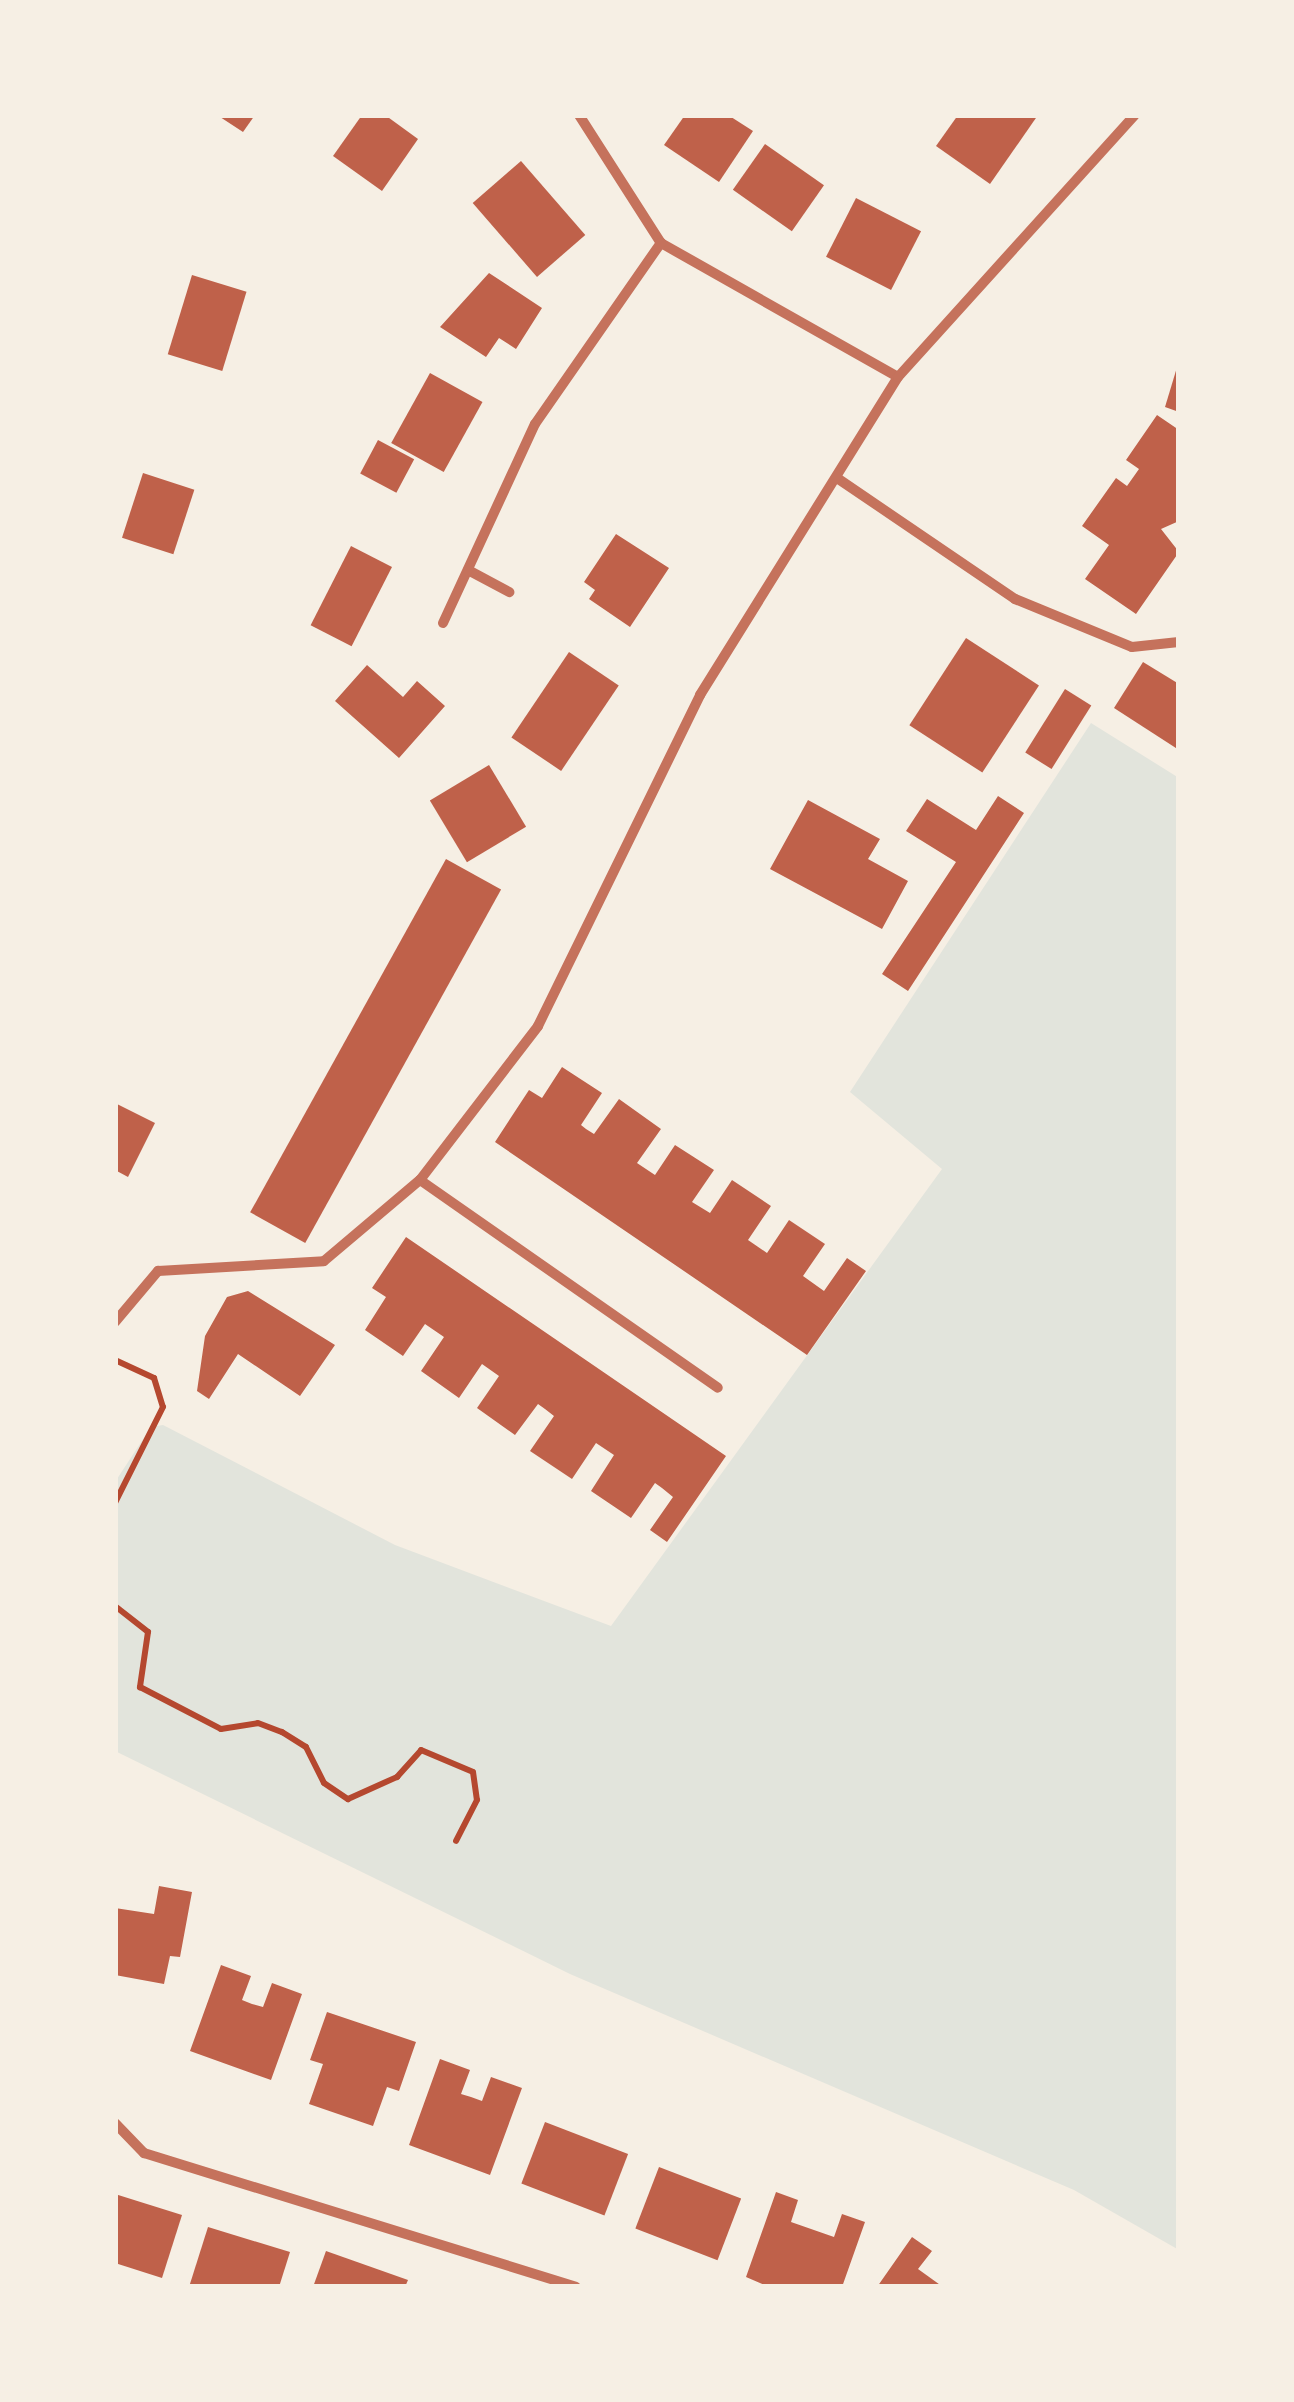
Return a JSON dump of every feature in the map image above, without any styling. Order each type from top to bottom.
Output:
[{"type":"street","points":[[579,115],[661,243],[898,377]]},
{"type":"street","points":[[115,1322],[158,1272],[324,1261],[420,1180],[538,1026],[700,696],[898,377],[1135,115]]},
{"type":"street","points":[[443,623],[535,424],[661,243]]},
{"type":"street","points":[[837,478],[1015,599],[1132,646],[1179,642]]},
{"type":"street","points":[[468,570],[508,592]]},
{"type":"street","points":[[420,1180],[718,1388]]},
{"type":"street","points":[[115,2123],[144,2152],[576,2287]]},
{"type":"path","points":[[115,1360],[154,1378],[163,1407],[115,1503]]},
{"type":"path","points":[[115,1606],[148,1632],[140,1687],[221,1729],[258,1722],[282,1732],[306,1746],[324,1783],[348,1799],[397,1777],[421,1750],[473,1772],[477,1800],[456,1841]]},
{"type":"shaded area","points":[[1091,723],[1179,778],[1179,2250],[1074,2190],[570,1974],[115,1751],[115,1482],[151,1427],[163,1425],[395,1545],[611,1626],[942,1169],[850,1092]]},
{"type":"building","points":[[217,115],[255,115],[243,132]]},
{"type":"building","points":[[362,115],[385,115],[418,139],[382,191],[333,156]]},
{"type":"building","points":[[685,115],[728,115],[753,131],[719,182],[664,145]]},
{"type":"building","points":[[958,115],[1038,115],[990,184],[936,146]]},
{"type":"building","points":[[765,144],[824,185],[792,231],[733,190]]},
{"type":"building","points":[[521,161],[585,235],[537,277],[473,203]]},
{"type":"building","points":[[856,198],[921,231],[891,290],[826,257]]},
{"type":"building","points":[[489,273],[542,308],[516,349],[499,338],[486,357],[440,327]]},
{"type":"building","points":[[192,275],[247,292],[222,371],[168,354]]},
{"type":"building","points":[[1179,364],[1179,412],[1165,407]]},
{"type":"building","points":[[430,373],[482,402],[444,472],[391,443]]},
{"type":"building","points":[[1157,415],[1179,430],[1179,521],[1161,529],[1179,552],[1136,614],[1085,579],[1109,545],[1082,526],[1116,478],[1127,486],[1139,469],[1126,460]]},
{"type":"building","points":[[378,440],[414,459],[396,493],[360,474]]},
{"type":"building","points":[[143,473],[194,490],[173,554],[122,538]]},
{"type":"building","points":[[616,534],[669,568],[630,627],[589,599],[595,590],[584,582]]},
{"type":"building","points":[[351,546],[392,567],[352,646],[311,625]]},
{"type":"building","points":[[966,638],[1039,685],[982,773],[909,725]]},
{"type":"building","points":[[569,652],[619,686],[561,771],[511,737]]},
{"type":"building","points":[[1143,662],[1179,684],[1179,750],[1114,708]]},
{"type":"building","points":[[367,665],[403,697],[417,681],[445,706],[399,758],[335,701]]},
{"type":"building","points":[[1065,689],[1091,705],[1052,769],[1025,753]]},
{"type":"building","points":[[489,765],[526,827],[467,862],[430,801]]},
{"type":"building","points":[[998,796],[1024,813],[908,991],[882,974],[956,862],[906,831],[927,799],[976,830]]},
{"type":"building","points":[[808,800],[880,839],[868,859],[908,881],[882,929],[770,869]]},
{"type":"building","points":[[446,859],[501,890],[305,1243],[250,1212]]},
{"type":"building","points":[[562,1067],[602,1093],[581,1125],[586,1129],[594,1134],[619,1099],[661,1129],[637,1163],[655,1175],[675,1145],[714,1170],[692,1202],[710,1213],[732,1180],[771,1206],[748,1240],[767,1253],[789,1220],[825,1244],[803,1276],[824,1291],[847,1258],[866,1271],[807,1355],[495,1142],[529,1090],[542,1098]]},
{"type":"building","points":[[115,1103],[155,1123],[128,1177],[115,1170]]},
{"type":"building","points":[[406,1237],[726,1456],[667,1542],[650,1530],[673,1497],[655,1483],[631,1518],[591,1491],[614,1455],[596,1443],[572,1479],[530,1451],[554,1416],[545,1409],[538,1404],[515,1435],[477,1408],[499,1376],[482,1364],[459,1398],[421,1371],[444,1337],[425,1324],[403,1356],[365,1330],[386,1297],[372,1288]]},
{"type":"building","points":[[248,1291],[335,1345],[300,1396],[238,1354],[209,1399],[197,1391],[205,1336],[227,1297]]},
{"type":"building","points":[[159,1886],[192,1892],[180,1957],[170,1956],[164,1984],[115,1975],[115,1908],[154,1914]]},
{"type":"building","points":[[221,1965],[251,1976],[242,2000],[252,2004],[263,2007],[272,1983],[302,1994],[271,2080],[190,2051]]},
{"type":"building","points":[[327,2012],[416,2042],[399,2091],[387,2087],[373,2126],[309,2104],[323,2064],[310,2060]]},
{"type":"building","points":[[440,2059],[470,2070],[461,2094],[482,2101],[491,2077],[522,2088],[490,2175],[409,2145]]},
{"type":"building","points":[[545,2122],[628,2154],[604,2216],[521,2184]]},
{"type":"building","points":[[659,2167],[741,2199],[718,2260],[635,2229]]},
{"type":"building","points":[[776,2192],[798,2200],[791,2222],[834,2237],[842,2214],[865,2222],[842,2287],[769,2287],[746,2277]]},
{"type":"building","points":[[115,2194],[182,2215],[162,2278],[115,2263]]},
{"type":"building","points":[[208,2227],[290,2252],[279,2287],[189,2287]]},
{"type":"building","points":[[912,2237],[932,2251],[918,2269],[943,2287],[877,2287]]},
{"type":"building","points":[[326,2251],[408,2280],[405,2287],[313,2287]]}]
